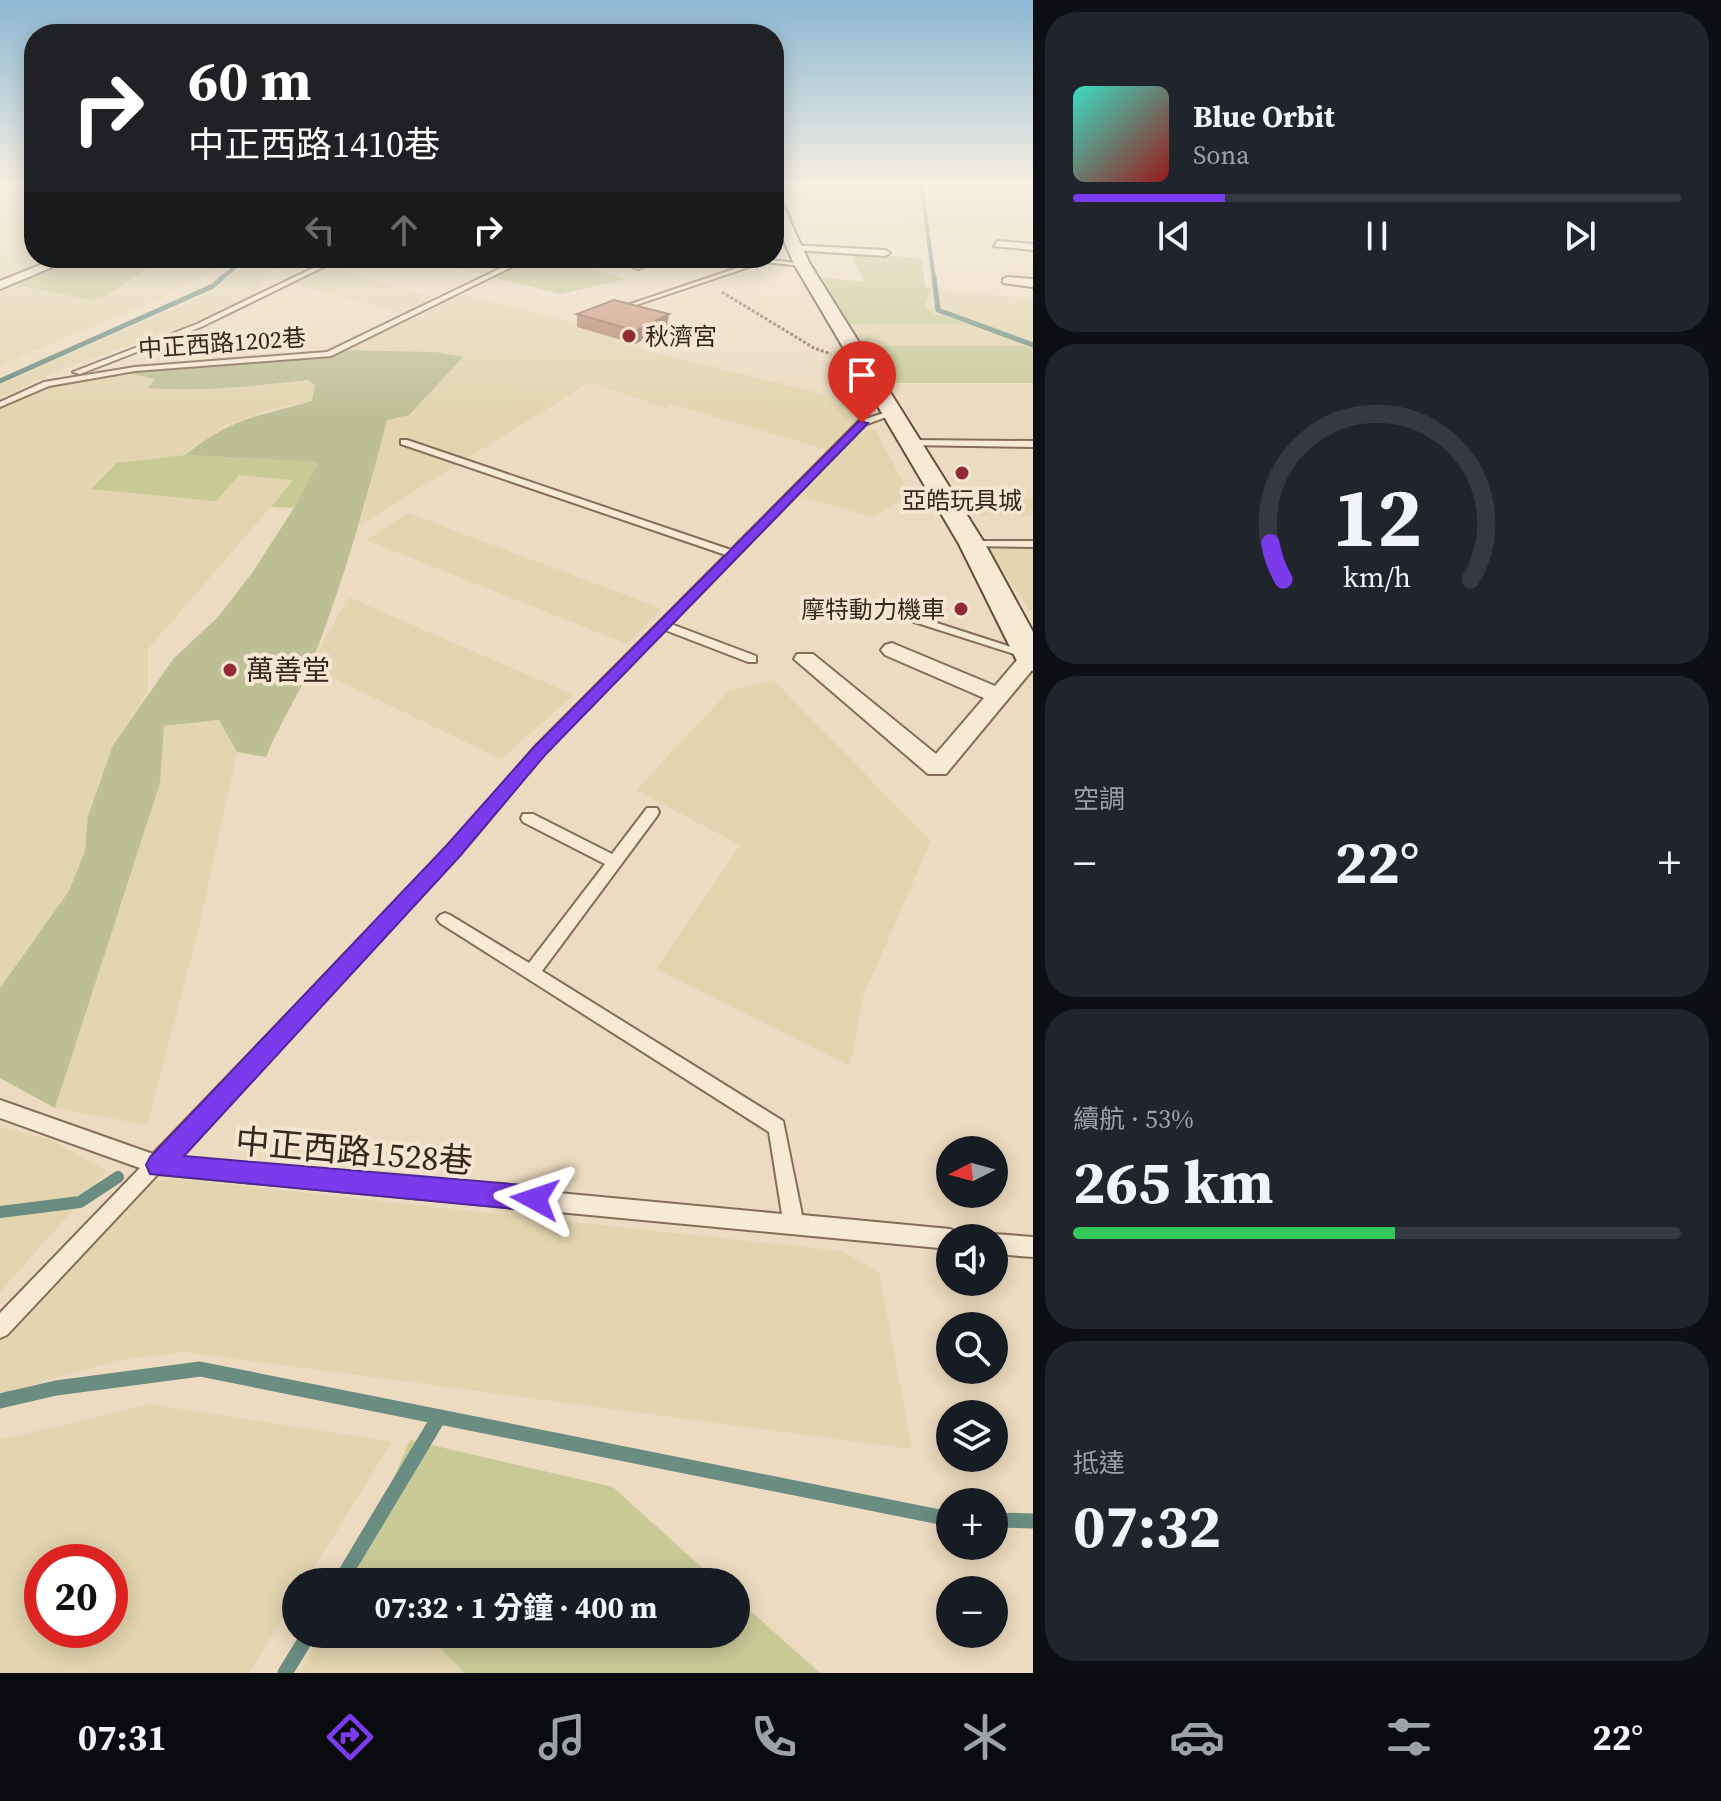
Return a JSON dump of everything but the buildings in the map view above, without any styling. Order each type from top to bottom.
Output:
[{"type":"main road","points":[[802,262],[890,414],[972,544],[1032,659]]},
{"type":"street","points":[[0,285],[43,268]]},
{"type":"street","points":[[1007,281],[1033,283]]},
{"type":"street","points":[[892,650],[1001,697]]},
{"type":"street","points":[[805,659],[937,768],[1032,659]]},
{"type":"lane","points":[[47,384],[213,320],[312,268]]},
{"type":"lane","name":"中正西路1202巷","points":[[0,405],[47,384],[135,369],[328,354],[506,268]]},
{"type":"lane","points":[[628,306],[702,284],[739,268]]},
{"type":"lane","points":[[0,1328],[453,851],[539,751],[666,626],[862,423],[890,414]]},
{"type":"lane","points":[[404,442],[734,555]]},
{"type":"lane","points":[[909,443],[1033,444]]},
{"type":"lane","points":[[972,544],[1033,544]]},
{"type":"lane","points":[[912,618],[1032,659]]},
{"type":"lane","points":[[666,626],[752,659]]},
{"type":"lane","points":[[532,972],[652,812]]},
{"type":"lane","points":[[528,818],[615,862]]},
{"type":"lane","points":[[445,919],[777,1127],[794,1225]]},
{"type":"lane","name":"中正西路1528巷","points":[[0,1109],[158,1165],[936,1238]]},
{"type":"lane","points":[[1008,1245],[1033,1247]]},
{"type":"path","points":[[702,284],[735,300],[814,348],[863,363]]},
{"type":"shaded area","points":[[0,262],[24,262],[24,268],[36,268],[0,282]]},
{"type":"shaded area","points":[[149,268],[216,268],[149,303],[0,365],[0,286],[8,283],[103,297]]},
{"type":"shaded area","points":[[242,268],[275,268],[265,276],[259,291],[231,309],[65,368],[0,397],[0,385],[215,290]]},
{"type":"shaded area","points":[[331,268],[433,297],[402,313],[293,284]]},
{"type":"shaded area","points":[[456,268],[495,268],[483,274]]},
{"type":"shaded area","points":[[932,289],[1033,299],[1033,346],[864,346],[850,324],[962,324],[935,314],[925,306]]},
{"type":"shaded area","points":[[457,293],[566,320],[641,349],[852,401],[864,415],[829,450],[671,404],[665,408],[590,382],[360,525],[387,419],[462,357],[436,352],[340,350],[423,316]]},
{"type":"shaded area","points":[[127,373],[156,379],[148,388],[255,386],[308,380],[315,385],[315,392],[313,401],[268,410],[225,425],[185,455],[117,463],[294,480],[148,649],[148,690],[113,745],[88,816],[85,851],[69,891],[0,988],[0,407],[52,385]]},
{"type":"shaded area","points":[[875,429],[910,496],[872,517],[801,496],[861,432]]},
{"type":"shaded area","points":[[965,498],[1033,498],[1033,516],[966,515]]},
{"type":"shaded area","points":[[408,513],[663,609],[627,644],[366,540]]},
{"type":"shaded area","points":[[984,542],[1033,543],[1033,611],[1030,611]]},
{"type":"shaded area","points":[[348,597],[574,695],[501,759],[310,667]]},
{"type":"shaded area","points":[[773,680],[931,841],[863,997],[850,1066],[656,969],[740,845],[636,790],[729,691]]},
{"type":"shaded area","points":[[220,720],[237,752],[198,931],[147,1125],[55,1108],[160,783],[164,726]]},
{"type":"shaded area","points":[[0,1127],[51,1140],[107,1171],[0,1292]]},
{"type":"shaded area","points":[[177,1179],[841,1251],[879,1272],[912,1449],[185,1352],[119,1360],[0,1394],[0,1333],[134,1183]]},
{"type":"shaded area","points":[[150,1404],[392,1442],[314,1568],[282,1568],[282,1620],[249,1673],[0,1673],[0,1440]]},
{"type":"shaded area","points":[[313,1648],[440,1648],[465,1673],[300,1673]]},
{"type":"green space","points":[[855,262],[922,262],[925,287],[932,289],[925,306],[935,314],[966,324],[850,324],[821,277],[864,282]]},
{"type":"green space","points":[[46,268],[149,268],[103,297],[90,300],[8,283]]},
{"type":"green space","points":[[509,268],[589,268],[626,279],[561,294],[492,277]]},
{"type":"green space","points":[[864,346],[1033,346],[1033,383],[886,383]]},
{"type":"green space","points":[[340,350],[436,352],[463,357],[409,415],[387,420],[334,602],[307,674],[266,757],[237,752],[219,720],[164,726],[160,783],[55,1108],[0,1078],[0,988],[69,891],[85,851],[88,816],[113,745],[174,658],[217,618],[252,573],[294,508],[318,462],[185,455],[232,425],[312,401],[315,385],[308,380],[228,388],[168,389],[148,388],[155,379],[127,373],[132,367]]},
{"type":"green space","points":[[185,455],[318,462],[294,508],[271,507],[293,480],[239,475],[216,501],[91,489],[117,463]]},
{"type":"green space","points":[[410,1440],[613,1487],[703,1568],[360,1568],[357,1565]]},
{"type":"green space","points":[[750,1610],[820,1673],[465,1673],[440,1648],[750,1648]]},
{"type":"waterway","points":[[932,262],[934,279]]},
{"type":"waterway","points":[[221,279],[234,268]]},
{"type":"waterway","points":[[0,381],[213,286],[223,277]]},
{"type":"waterway","points":[[934,277],[938,310],[1033,345]]},
{"type":"waterway","points":[[0,1212],[80,1202],[118,1177]]},
{"type":"waterway","points":[[0,1401],[56,1388],[200,1369],[936,1516]]},
{"type":"waterway","points":[[348,1568],[439,1417]]},
{"type":"waterway","points":[[1008,1520],[1033,1521]]},
{"type":"waterway","points":[[285,1673],[300,1648]]},
{"type":"place","name":"秋濟宮","points":[[629,336]]},
{"type":"place","name":"亞皓玩具城","points":[[962,473]]},
{"type":"place","name":"摩特動力機車","points":[[961,609]]},
{"type":"place","name":"萬善堂","points":[[230,670]]},
{"type":"route","points":[[535,1199],[158,1165],[453,851],[539,751],[666,626],[862,423]]}]
